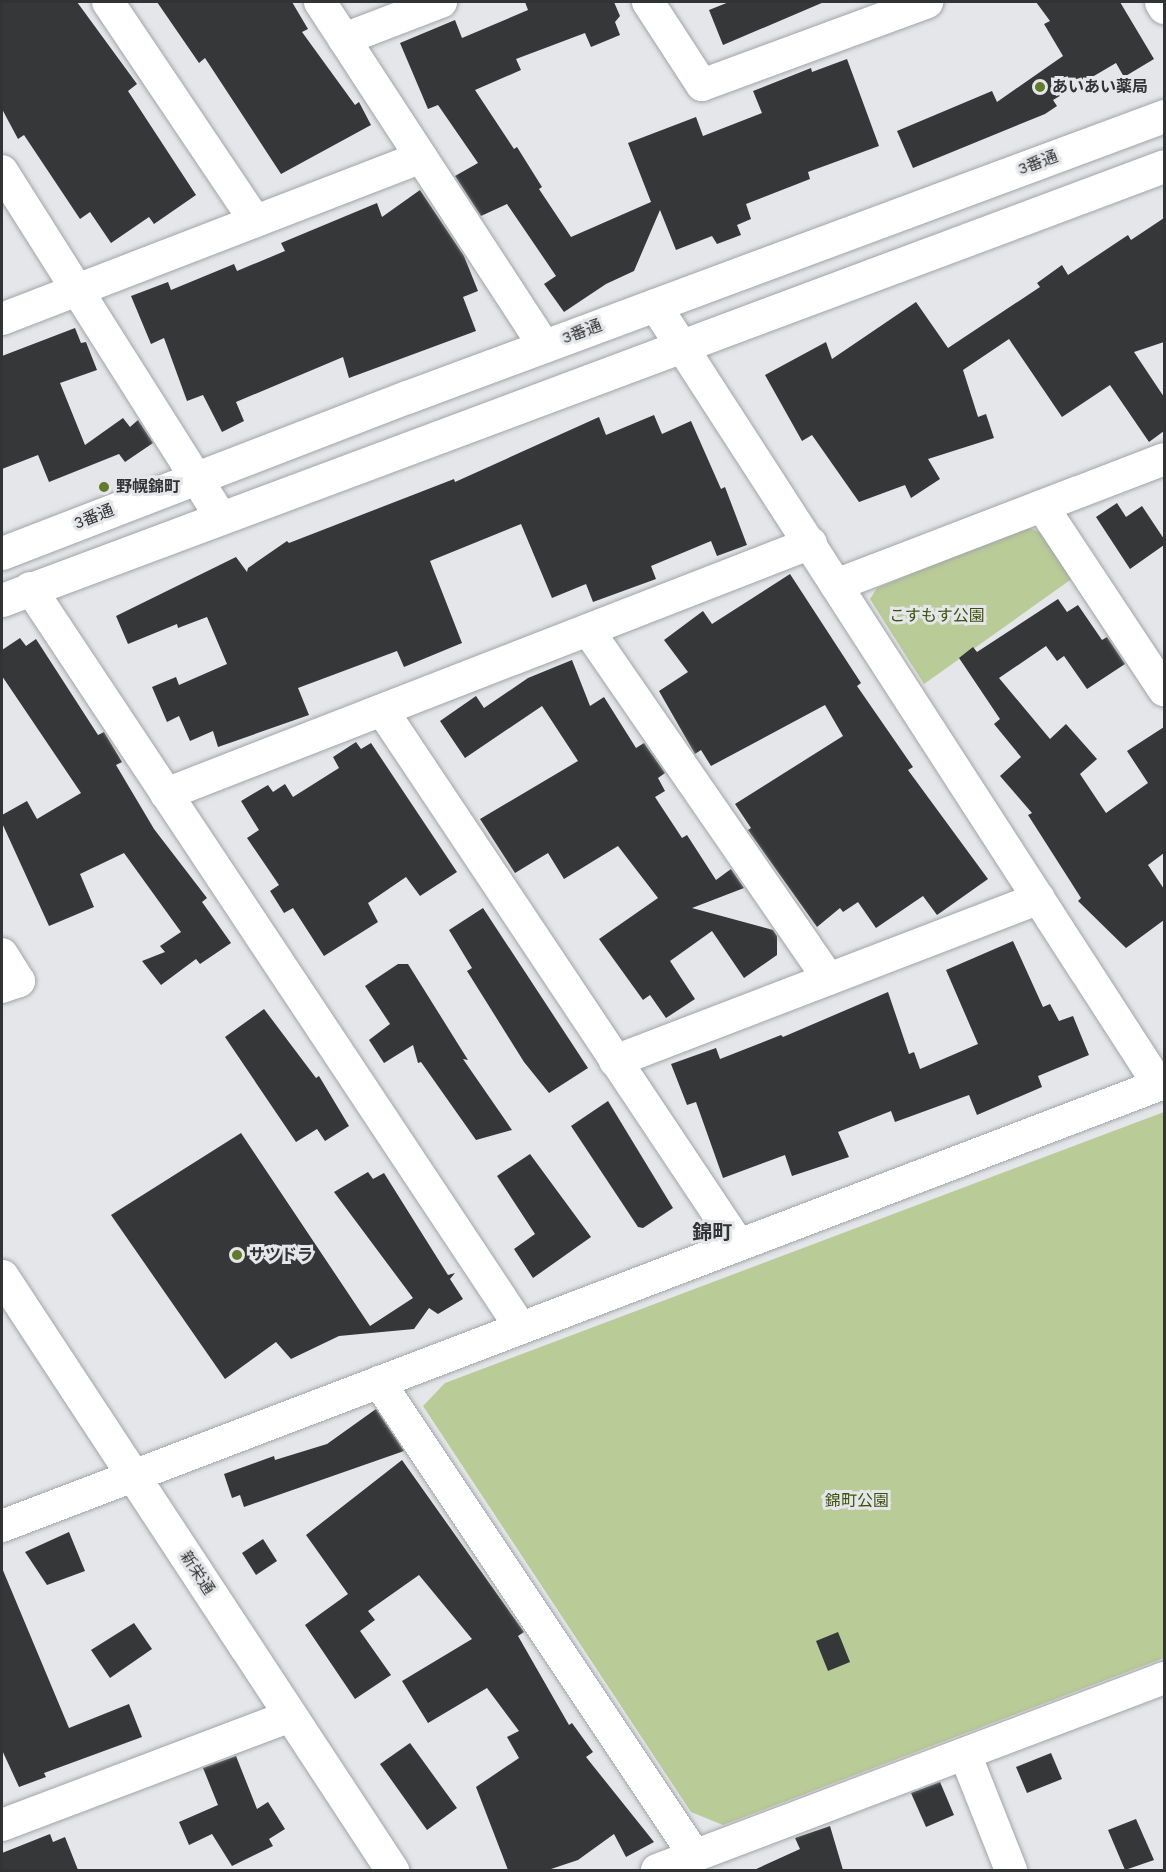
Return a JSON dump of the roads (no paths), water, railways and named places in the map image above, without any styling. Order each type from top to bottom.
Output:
[{"type":"street","points":[[108,2],[255,221]]},
{"type":"street","points":[[320,2],[544,345]]},
{"type":"street","points":[[344,39],[441,2]]},
{"type":"street","points":[[648,2],[702,85],[927,2]]},
{"type":"street","points":[[1161,2],[1164,7]]},
{"type":"street","name":"3番通","points":[[2,553],[544,345],[1164,116]]},
{"type":"street","points":[[2,319],[421,157]]},
{"type":"street","points":[[521,1328],[166,794],[16,594],[1164,166]]},
{"type":"street","points":[[2,171],[199,477],[221,517]]},
{"type":"street","points":[[6,1515],[133,1476],[1162,1084],[836,585],[684,345],[655,305]]},
{"type":"street","points":[[836,585],[1164,459]]},
{"type":"street","points":[[1042,506],[1164,690]]},
{"type":"street","points":[[166,794],[811,543]]},
{"type":"street","points":[[588,630],[829,979]]},
{"type":"street","points":[[382,710],[739,1245]]},
{"type":"street","points":[[615,1061],[1039,898]]},
{"type":"street","points":[[2,954],[19,981],[2,987]]},
{"type":"street","name":"新栄通","points":[[2,1276],[392,1870]]},
{"type":"street","points":[[379,1382],[695,1856]]},
{"type":"street","points":[[657,1870],[1164,1678]]},
{"type":"street","points":[[2,1825],[291,1716]]},
{"type":"street","points":[[965,1754],[1011,1870]]},
{"type":"place","name":"あいあい薬局","points":[[1040,87]]},
{"type":"place","name":"野幌錦町","points":[[104,487]]},
{"type":"place","name":"サツドラ","points":[[237,1255]]},
{"type":"district","name":"錦町","points":[[712,1232]]},
{"type":"park label","name":"こすもす公園","points":[[937,616]]},
{"type":"park label","name":"錦町公園","points":[[857,1501]]}]
